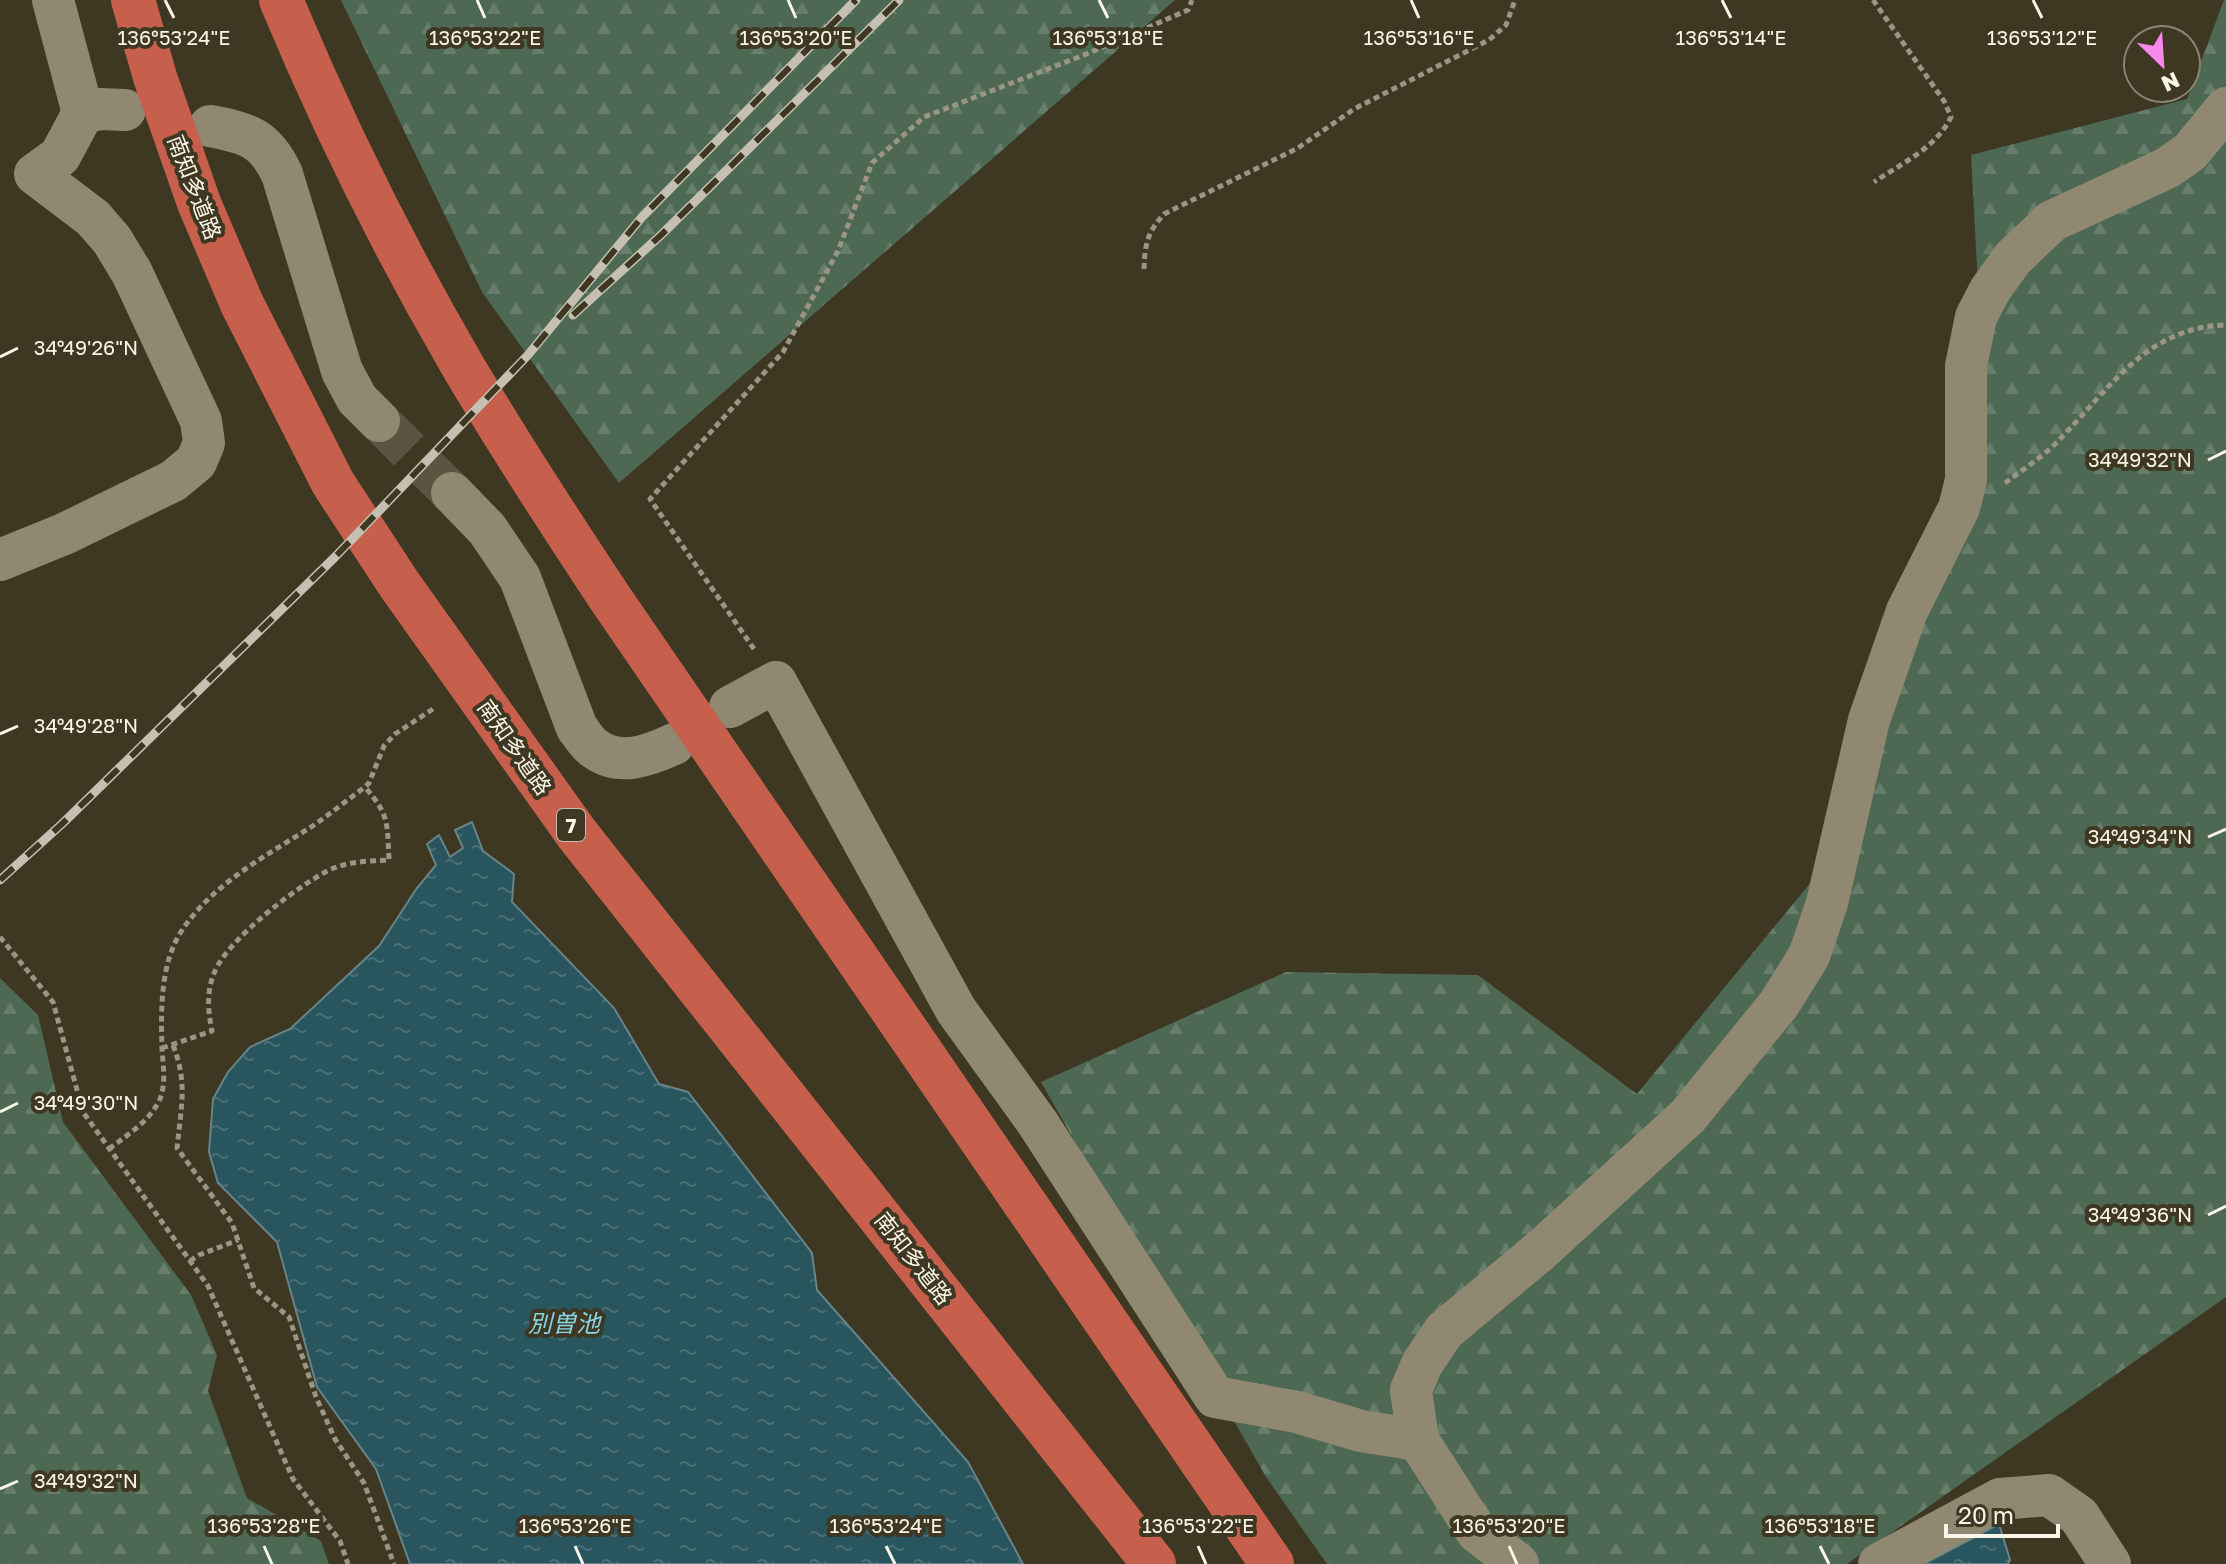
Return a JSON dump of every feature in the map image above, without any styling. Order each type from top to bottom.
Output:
[{"type":"highway","name":"南知多道路","points":[[133,0],[155,77],[199,203],[242,304],[333,483],[399,584],[577,834],[1154,1564]]},
{"type":"highway","points":[[281,0],[318,90],[388,229],[461,363],[532,479],[619,611],[1272,1564]]},
{"type":"street","points":[[0,560],[64,534],[173,481],[196,462],[204,443],[201,421],[132,273],[112,240],[93,218],[35,174],[60,156],[83,113],[53,0]]},
{"type":"street","points":[[1518,1564],[1477,1532],[1418,1440],[1411,1390],[1422,1364],[1444,1331],[1540,1251],[1688,1116],[1779,1004],[1809,956],[1827,903],[1869,720],[1907,611],[1959,508],[1966,480],[1966,366],[1976,317],[1990,290],[2013,258],[2052,221],[2167,168],[2190,152],[2226,108]]},
{"type":"street","points":[[83,113],[100,109],[125,110]]},
{"type":"street","points":[[210,126],[260,141],[273,155],[282,174],[342,371],[357,399],[379,421]]},
{"type":"street","points":[[452,493],[487,529],[520,578],[577,728],[594,748],[620,759],[647,756],[674,744]]},
{"type":"street","points":[[730,707],[776,682],[956,1010],[1037,1122],[1215,1397],[1297,1412],[1361,1431],[1418,1440]]},
{"type":"street","points":[[1879,1564],[2000,1499],[2049,1495],[2079,1516],[2110,1564]]},
{"type":"path","points":[[776,682],[650,499],[783,352],[838,251],[872,163],[924,117],[1188,10],[1192,0]]},
{"type":"path","points":[[1144,269],[1145,247],[1151,229],[1164,214],[1298,148],[1354,109],[1489,40],[1506,25],[1515,0]]},
{"type":"path","points":[[1873,0],[1944,101],[1951,117],[1945,130],[1929,144],[1874,182]]},
{"type":"path","points":[[1959,508],[1988,497],[2052,446],[2139,356],[2183,332],[2210,325],[2226,325]]},
{"type":"path","points":[[109,1149],[147,1119],[160,1100],[164,1083],[161,1018],[165,977],[179,936],[222,888],[263,855],[313,826],[365,787],[384,746],[395,734],[437,706]]},
{"type":"path","points":[[162,1048],[212,1031],[209,994],[215,970],[226,952],[272,909],[335,868],[356,862],[389,860],[387,819],[382,807],[365,787]]},
{"type":"path","points":[[0,937],[53,1002],[83,1112],[208,1286],[293,1479],[340,1541],[348,1564]]},
{"type":"path","points":[[173,1045],[182,1068],[184,1089],[177,1148],[232,1223],[254,1288],[289,1317],[316,1397],[335,1439],[364,1483],[394,1564]]},
{"type":"path","points":[[190,1261],[238,1240]]},
{"type":"green space","points":[[341,0],[1175,0],[619,483],[482,292]]},
{"type":"green space","points":[[2226,0],[2226,1297],[1847,1564],[1327,1564],[1266,1477],[1041,1082],[1286,972],[1478,975],[1637,1094],[1816,876],[1987,455],[1971,155],[2168,104],[2202,104],[2202,59]]},
{"type":"green space","points":[[0,978],[38,1015],[63,1122],[191,1295],[217,1355],[208,1391],[247,1498],[321,1541],[329,1564],[0,1564]]},
{"type":"water","name":"別曽池","points":[[472,822],[483,851],[514,874],[512,902],[614,1008],[659,1084],[688,1092],[812,1253],[817,1290],[968,1462],[1023,1564],[410,1564],[376,1469],[317,1387],[277,1242],[218,1183],[209,1152],[213,1099],[228,1072],[250,1047],[290,1029],[379,946],[436,865],[427,844],[439,835],[450,857],[463,848],[455,830]]},
{"type":"water","points":[[1999,1524],[2010,1560],[2008,1564],[1924,1564]]},
{"type":"tunnel","points":[[379,421],[452,493]]},
{"type":"railway","points":[[0,880],[63,823],[335,557],[528,355],[642,217],[856,0]]},
{"type":"railway","points":[[573,315],[660,236],[899,0]]}]
